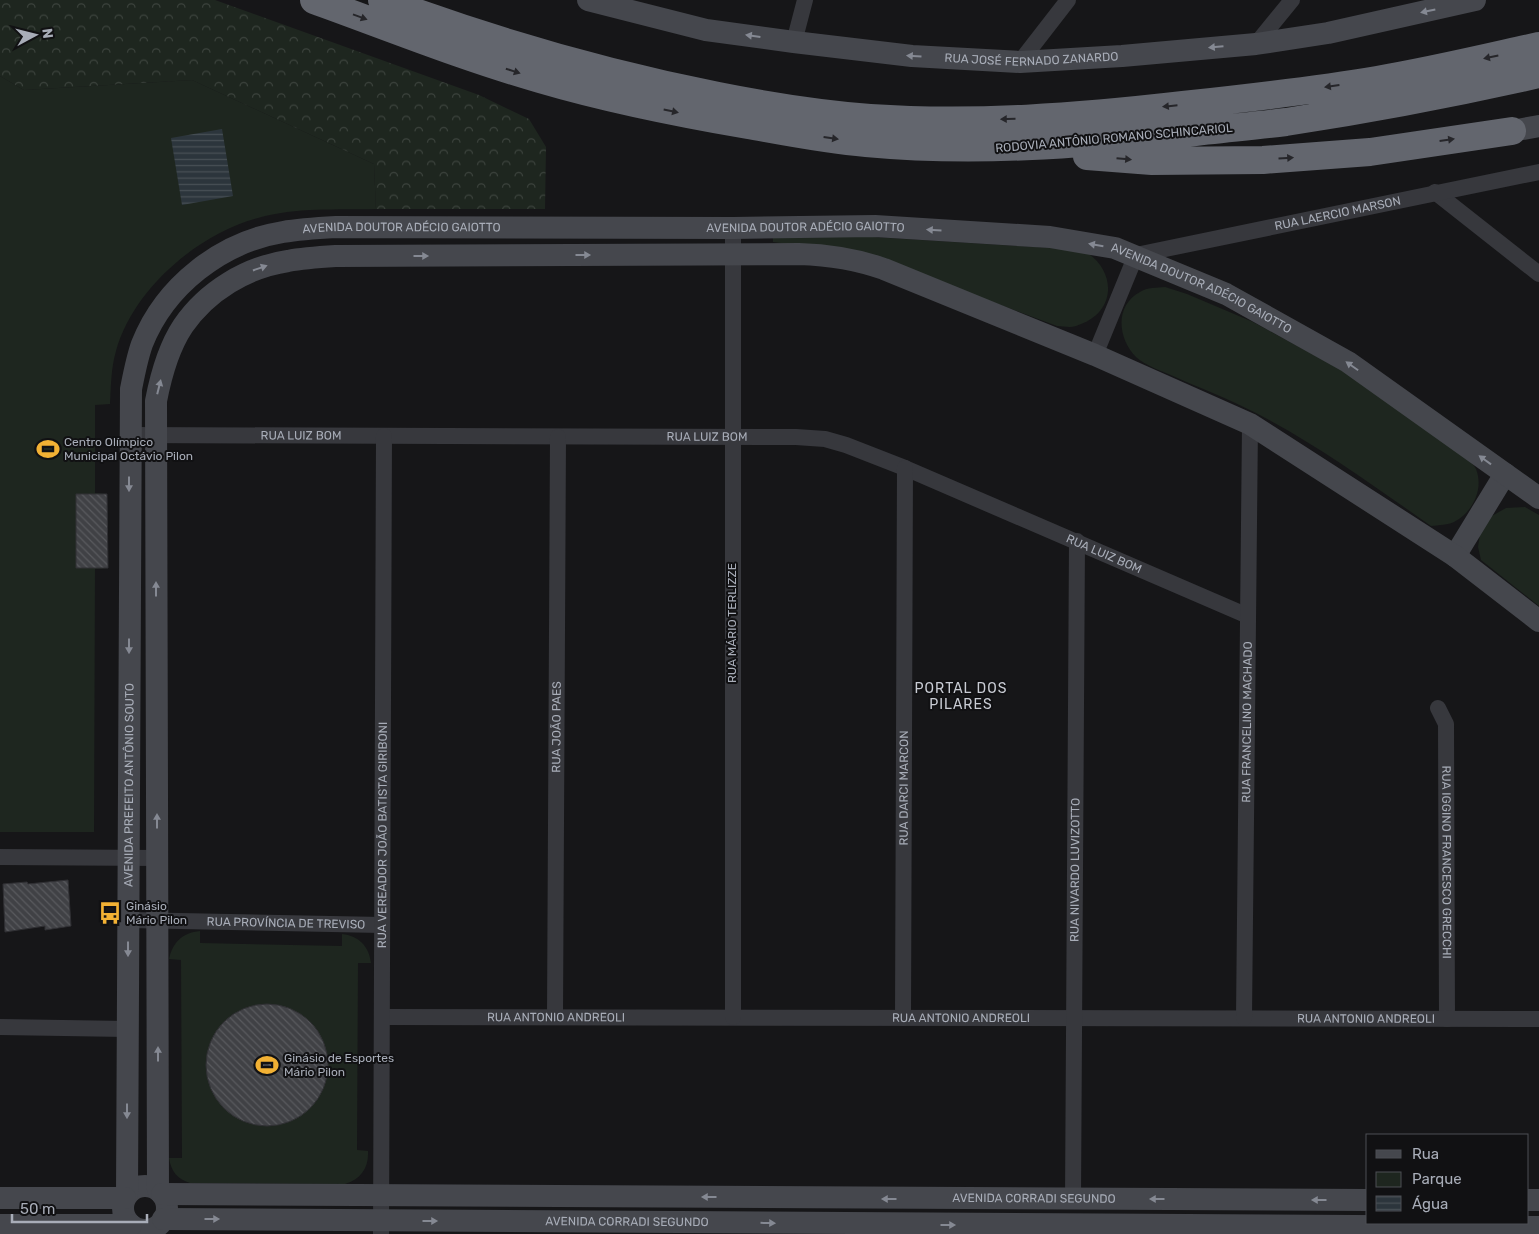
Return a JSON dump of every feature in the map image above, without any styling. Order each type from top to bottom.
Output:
[{"type":"highway","name":"RODOVIA ANTÔNIO ROMANO SCHINCARIOL","points":[[314,0],[477,59],[539,79],[606,97],[693,116],[864,143],[942,148],[1005,148],[1141,138],[1283,122],[1379,106],[1539,74]]},
{"type":"highway","name":"RODOVIA ANTÔNIO ROMANO SCHINCARIOL","points":[[382,0],[546,56],[605,72],[734,99],[868,118],[947,120],[1030,119],[1136,110],[1282,94],[1377,80],[1539,46]]},
{"type":"highway","points":[[1005,148],[1152,161],[1263,160],[1370,152],[1512,131]]},
{"type":"street","name":"RUA JOSÉ FERNADO ZANARDO","points":[[588,0],[706,30],[912,56],[1020,62],[1122,56],[1256,44],[1328,33],[1475,0]]},
{"type":"street","points":[[794,42],[806,0]]},
{"type":"street","points":[[1020,62],[1068,0]]},
{"type":"street","points":[[1256,44],[1292,0]]},
{"type":"street","points":[[1512,131],[1539,126]]},
{"type":"street","name":"RUA LAERCIO MARSON","points":[[1136,255],[1539,172]]},
{"type":"street","points":[[1435,192],[1539,274]]},
{"type":"street","name":"AVENIDA DOUTOR ADÉCIO GAIOTTO","points":[[130,435],[131,389],[142,344],[157,315],[182,284],[209,261],[235,246],[281,232],[336,227],[733,228],[875,226],[1050,237],[1116,248],[1136,255],[1226,294],[1348,362],[1539,498]]},
{"type":"street","name":"RUA MÁRIO TERLIZZE","points":[[733,228],[733,1017]]},
{"type":"street","name":"AVENIDA DOUTOR ADÉCIO GAIOTTO","points":[[156,435],[156,401],[168,356],[183,326],[202,303],[226,285],[262,267],[287,261],[337,256],[829,255],[860,261],[884,269],[1096,355],[1250,424],[1455,556],[1539,621]]},
{"type":"street","points":[[1096,355],[1136,255]]},
{"type":"street","name":"RUA FRANCELINO MACHADO","points":[[1244,1018],[1250,424]]},
{"type":"street","name":"RUA LUIZ BOM","points":[[130,435],[796,437],[824,439],[846,445],[905,468],[1248,616]]},
{"type":"street","name":"AVENIDA PREFEITO ANTÔNIO SOUTO","points":[[126,1196],[130,435]]},
{"type":"street","points":[[0,1226],[148,1230],[162,1225],[166,1206],[160,1192],[156,435]]},
{"type":"street","name":"RUA VEREADOR JOÃO BATISTA GIRIBONI","points":[[381,1227],[384,436]]},
{"type":"street","name":"RUA JOÃO PAES","points":[[554,1017],[558,437]]},
{"type":"street","name":"RUA DARCI MARCON","points":[[903,1018],[905,468]]},
{"type":"street","points":[[1455,556],[1505,474]]},
{"type":"street","name":"RUA NIVARDO LUVIZOTTO","points":[[1073,1199],[1077,541]]},
{"type":"street","name":"RUA IGGINO FRANCESCO GRECCHI","points":[[1438,708],[1446,724],[1447,1019]]},
{"type":"street","points":[[0,856],[158,858]]},
{"type":"street","name":"RUA PROVÍNCIA DE TREVISO","points":[[128,920],[382,925]]},
{"type":"street","name":"RUA ANTONIO ANDREOLI","points":[[382,1017],[1539,1019]]},
{"type":"street","points":[[0,1028],[128,1029]]},
{"type":"street","points":[[134,1229],[124,1216],[123,1204],[126,1196],[138,1186],[152,1187],[160,1192]]},
{"type":"street","name":"AVENIDA CORRADI SEGUNDO","points":[[160,1192],[382,1196],[1366,1200]]},
{"type":"street","points":[[0,1198],[126,1196]]},
{"type":"street","points":[[560,1197],[560,1228]]},
{"type":"street","points":[[737,1198],[737,1228]]},
{"type":"street","points":[[917,1229],[918,1199]]},
{"type":"street","points":[[1106,1230],[1107,1199]]},
{"type":"street","points":[[1258,1199],[1258,1230]]},
{"type":"street","name":"AVENIDA CORRADI SEGUNDO","points":[[162,1225],[1106,1230],[1539,1227]]},
{"type":"green space","points":[[0,0],[215,0],[479,95],[529,119],[546,147],[545,209],[376,209],[374,164],[192,80],[24,90],[0,76]]},
{"type":"green space","name":"Centro Olímpico Municipal Octávio Pilon","points":[[0,76],[24,90],[192,80],[374,164],[376,209],[287,212],[272,214],[235,226],[191,251],[171,267],[137,306],[125,328],[113,364],[110,404],[95,405],[95,493],[107,494],[108,568],[95,569],[94,832],[0,832]]},
{"type":"green space","points":[[857,236],[1083,250],[1102,269],[1107,280],[1108,291],[1105,302],[1099,312],[1090,320],[1074,327],[1057,326],[862,254],[773,242],[773,237]]},
{"type":"green space","points":[[1165,287],[1187,294],[1253,322],[1349,374],[1466,457],[1475,467],[1479,484],[1475,499],[1467,512],[1454,522],[1431,526],[1345,466],[1279,425],[1140,360],[1130,350],[1125,341],[1122,332],[1123,314],[1132,298],[1143,290]]},
{"type":"green space","points":[[1525,507],[1539,515],[1539,606],[1481,560],[1478,547],[1481,528],[1490,517],[1506,508]]},
{"type":"green space","points":[[200,931],[200,943],[342,946],[342,934],[353,937],[365,947],[371,963],[358,963],[357,1150],[368,1151],[368,1157],[363,1172],[351,1182],[345,1184],[190,1183],[178,1177],[173,1171],[169,1158],[182,1158],[181,960],[169,959],[179,939]]},
{"type":"water","points":[[222,129],[233,196],[182,205],[171,138]]},
{"type":"building","points":[[76,494],[107,494],[108,568],[76,568]]},
{"type":"building","points":[[68,880],[71,926],[45,930],[45,926],[5,932],[3,884],[27,882],[28,884]]},
{"type":"building","name":"Ginásio de Esportes Mário Pilon","points":[[267,1004],[291,1008],[310,1022],[324,1041],[328,1065],[324,1089],[310,1108],[291,1122],[267,1126],[243,1122],[224,1108],[210,1089],[206,1065],[210,1041],[224,1022],[243,1008]]},
{"type":"place","name":"Centro Olímpico Municipal Octávio Pilon","points":[[48,449]]},
{"type":"place","name":"Ginásio Mário Pilon","points":[[110,913]]},
{"type":"place","name":"Ginásio de Esportes Mário Pilon","points":[[267,1065]]},
{"type":"district","name":"PORTAL DOS PILARES","points":[[961,696]]}]
